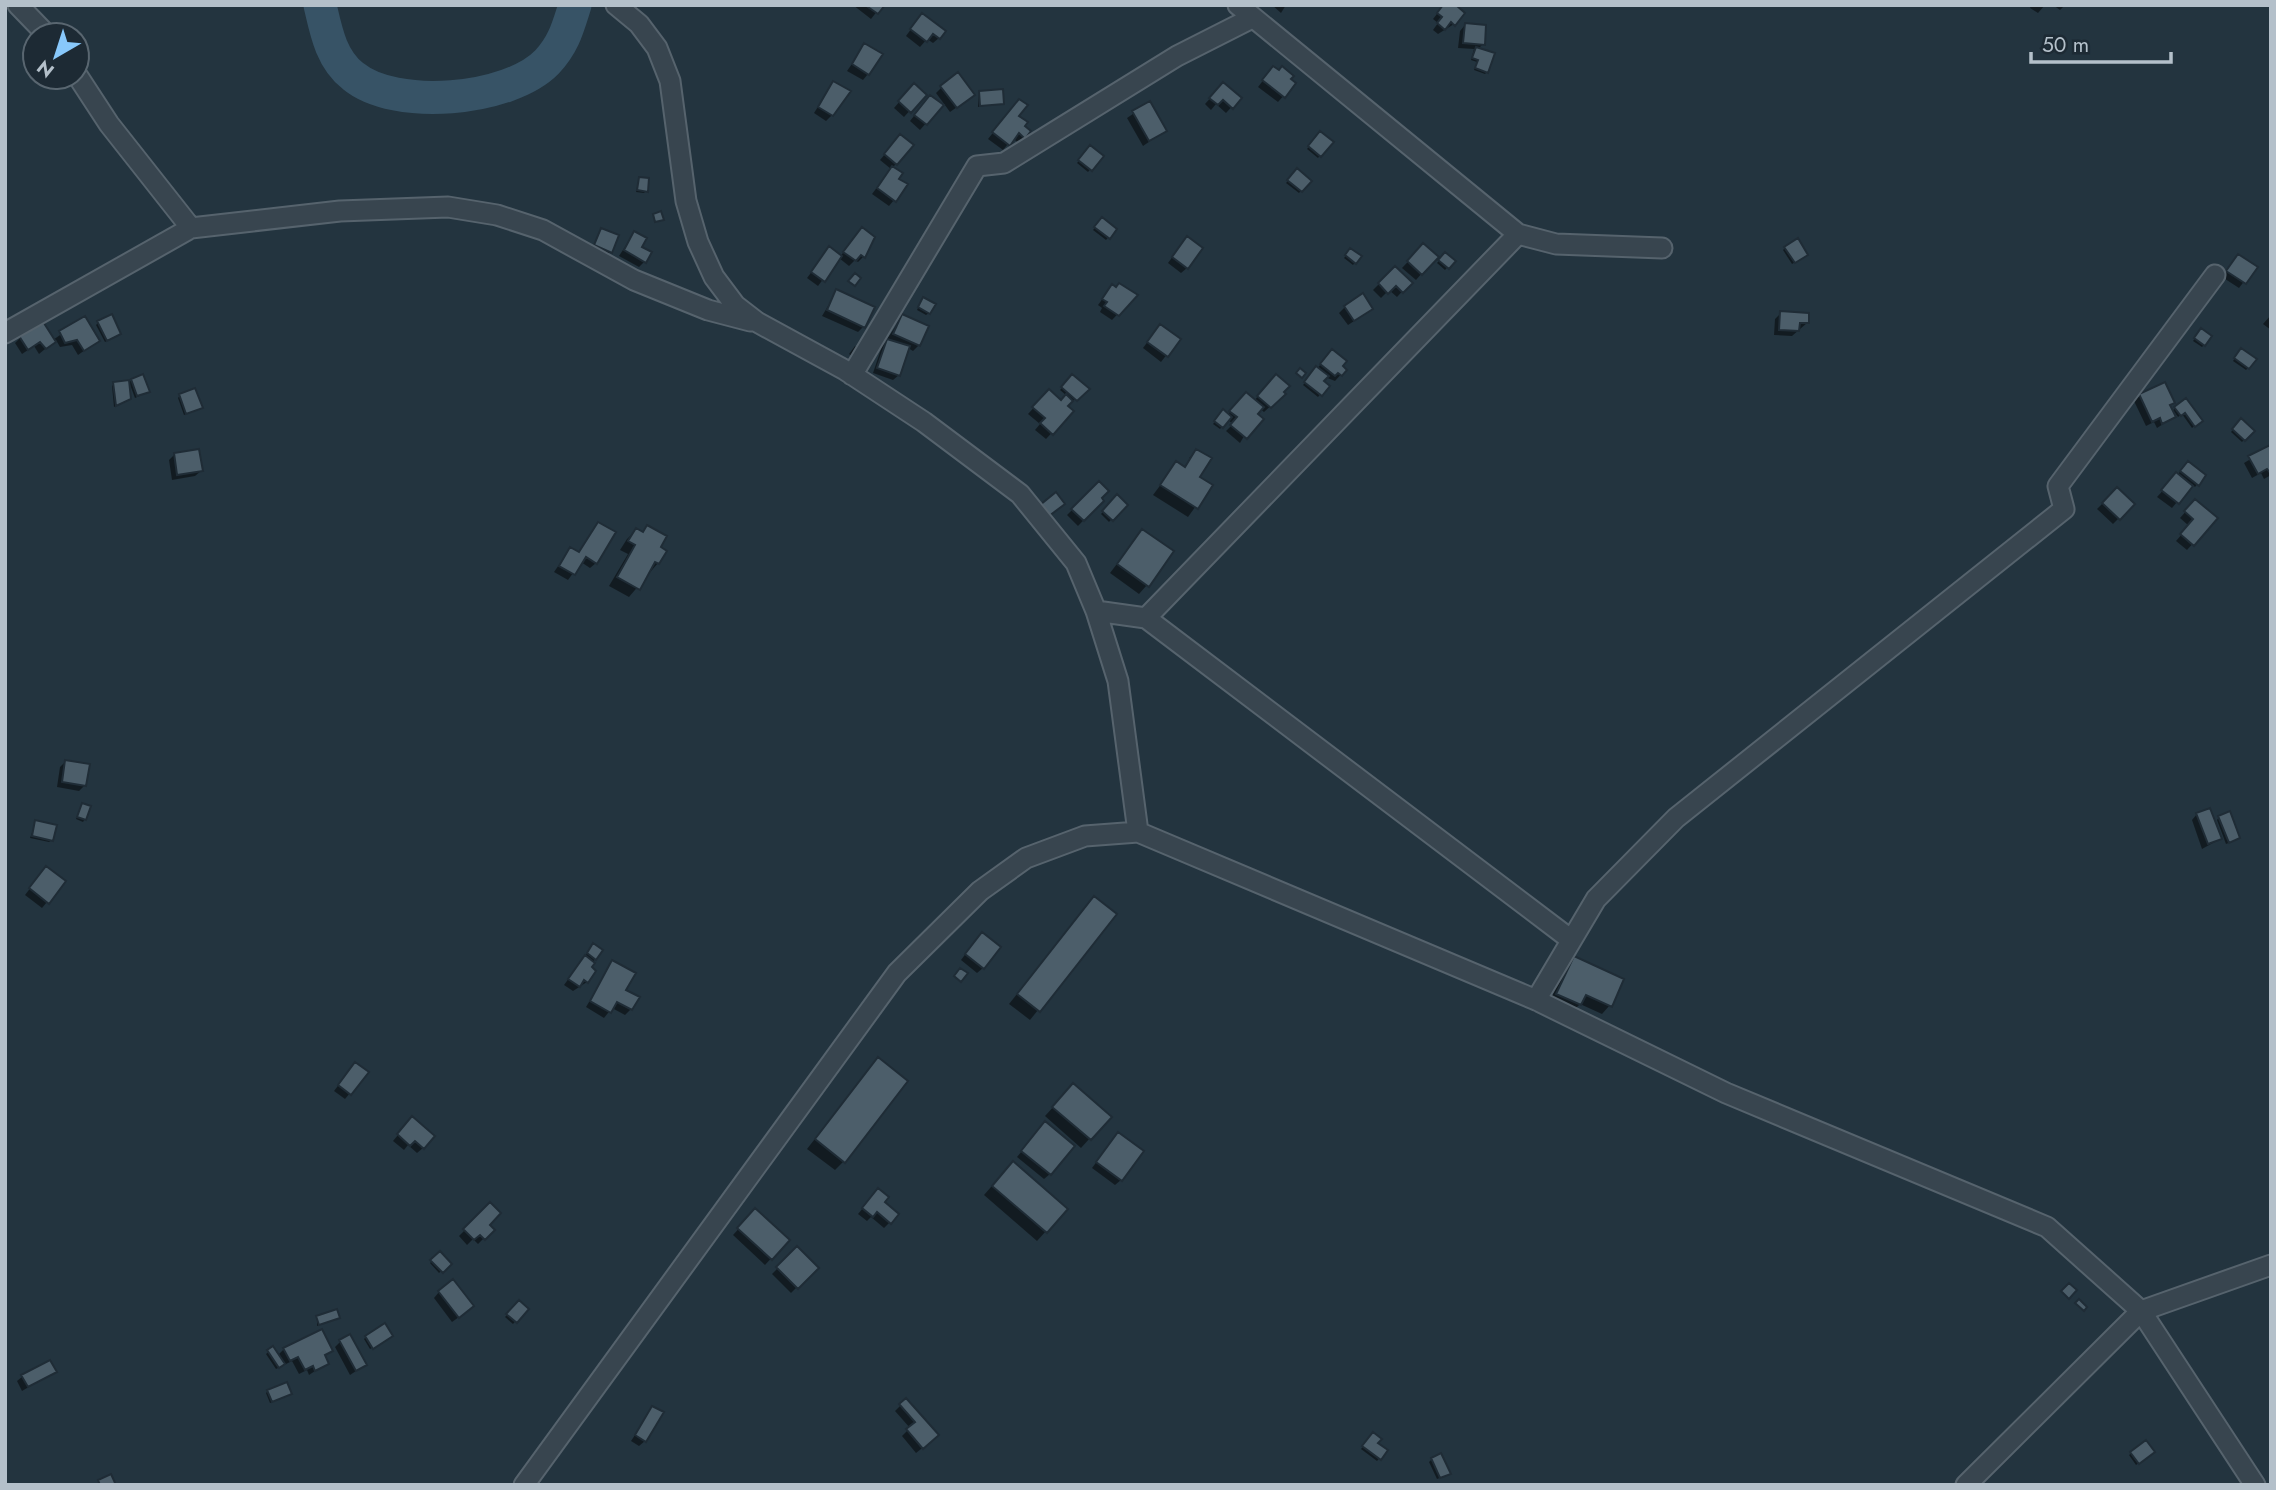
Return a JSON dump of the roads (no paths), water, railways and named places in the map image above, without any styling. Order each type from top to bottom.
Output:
[{"type":"street","points":[[19,5],[34,21]]},
{"type":"street","points":[[616,5],[639,23],[657,48],[670,81],[687,201],[698,242],[714,277],[735,305],[757,323],[852,375],[924,422],[1020,494],[1076,563],[1096,611],[1118,681],[1138,832]]},
{"type":"street","points":[[852,375],[977,166],[1004,163],[1245,12],[1518,234],[1556,244],[1662,248]]},
{"type":"street","points":[[87,91],[109,124],[191,228]]},
{"type":"street","points":[[5,333],[191,228],[340,211],[448,207],[496,215],[543,230],[634,280],[708,310],[757,323]]},
{"type":"street","points":[[1146,618],[1518,234]]},
{"type":"street","points":[[1536,1000],[1596,899],[1676,818],[2064,509],[2058,486],[2215,275]]},
{"type":"street","points":[[1096,611],[1146,618],[1570,939]]},
{"type":"street","points":[[524,1485],[897,973],[980,891],[1026,858],[1085,836],[1138,832],[1536,1000],[1727,1093],[2047,1227],[2141,1311],[2255,1485]]},
{"type":"street","points":[[1966,1485],[2141,1311],[2271,1265]]},
{"type":"waterway","points":[[320,5],[334,53],[353,76],[372,87],[396,94],[423,97],[480,93],[507,86],[529,75],[547,62],[558,49],[575,5]]}]
